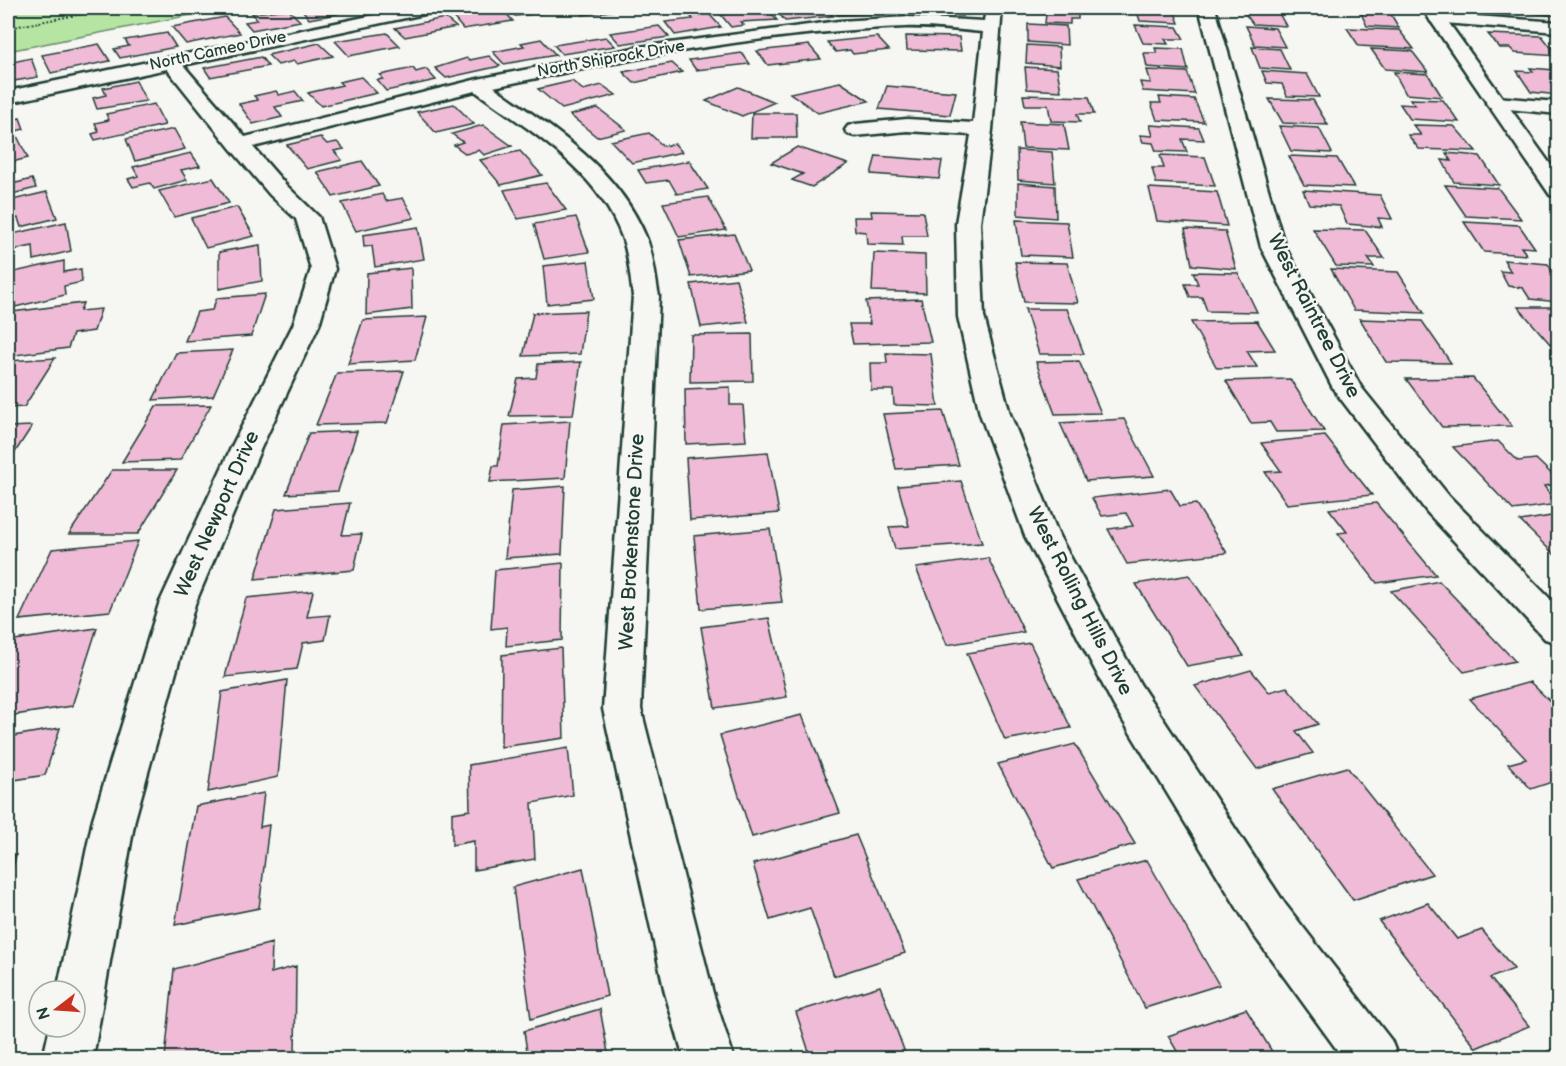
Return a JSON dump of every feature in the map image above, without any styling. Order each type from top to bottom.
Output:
[{"type":"street","name":"North Cameo Drive","points":[[8,97],[429,8]]},
{"type":"street","name":"West Raintree Drive","points":[[1207,8],[1273,246],[1348,390],[1438,504],[1558,629]]},
{"type":"street","points":[[1433,13],[1558,27]]},
{"type":"street","points":[[1433,13],[1558,190]]},
{"type":"street","name":"North Shiprock Drive","points":[[238,144],[478,85],[639,52],[768,34],[992,17]]},
{"type":"street","name":"West Rolling Hills Drive","points":[[992,17],[982,130],[968,223],[971,317],[995,414],[1042,536],[1126,694],[1269,919],[1373,1059]]},
{"type":"street","name":"West Newport Drive","points":[[84,979],[114,819],[177,604],[246,448],[306,325],[323,269],[307,217],[278,190],[170,61]]},
{"type":"street","name":"West Brokenstone Drive","points":[[478,85],[577,155],[611,192],[635,237],[646,296],[622,709],[689,993],[709,1059]]},
{"type":"street","points":[[1496,103],[1558,108]]},
{"type":"street","points":[[855,130],[907,125],[982,130]]},
{"type":"street","name":"West Newport Drive","points":[[68,1059],[72,1039]]},
{"type":"path","points":[[8,28],[114,8]]},
{"type":"green space","points":[[8,8],[226,8],[8,51]]},
{"type":"building","points":[[301,8],[342,8],[332,9],[337,14],[309,19]]},
{"type":"building","points":[[509,8],[565,8],[568,11],[515,16]]},
{"type":"building","points":[[578,8],[615,8],[617,10],[583,15]]},
{"type":"building","points":[[825,8],[833,16],[785,21],[775,9]]},
{"type":"building","points":[[835,8],[884,8],[887,13],[838,15]]},
{"type":"building","points":[[919,8],[964,8],[963,16],[918,13]]},
{"type":"building","points":[[1029,8],[1069,8],[1069,13],[1078,14],[1078,19],[1070,19],[1070,24],[1045,23],[1046,14],[1029,13]]},
{"type":"building","points":[[1136,8],[1173,8],[1179,23],[1140,21]]},
{"type":"building","points":[[1241,8],[1277,10],[1286,26],[1253,24]]},
{"type":"building","points":[[1518,8],[1522,13],[1467,9]]},
{"type":"building","points":[[1527,8],[1558,8],[1558,16],[1530,13]]},
{"type":"building","points":[[288,9],[300,21],[252,30],[245,22],[257,20],[252,13]]},
{"type":"building","points":[[502,9],[513,21],[463,29],[453,17]]},
{"type":"building","points":[[766,9],[777,20],[741,22],[744,25],[731,27],[721,15]]},
{"type":"building","points":[[1359,9],[1389,11],[1399,28],[1367,26]]},
{"type":"building","points":[[708,13],[721,27],[675,35],[665,22],[693,19],[690,15]]},
{"type":"building","points":[[225,17],[240,33],[186,44],[172,27]]},
{"type":"building","points":[[445,18],[456,27],[405,37],[395,28]]},
{"type":"building","points":[[1028,24],[1066,26],[1067,45],[1028,42]]},
{"type":"building","points":[[1135,25],[1177,27],[1184,39],[1165,39],[1168,44],[1143,43]]},
{"type":"building","points":[[659,26],[669,37],[620,44],[610,33]]},
{"type":"building","points":[[1246,26],[1275,28],[1285,47],[1255,45]]},
{"type":"building","points":[[1347,28],[1399,30],[1414,49],[1359,46]]},
{"type":"building","points":[[167,33],[176,47],[120,58],[114,49],[129,46],[125,40]]},
{"type":"building","points":[[387,33],[400,46],[349,56],[335,41]]},
{"type":"building","points":[[1488,34],[1542,36],[1558,56],[1515,53],[1510,48],[1500,48]]},
{"type":"building","points":[[906,36],[959,37],[961,51],[907,50]]},
{"type":"building","points":[[606,37],[615,46],[562,54],[554,45]]},
{"type":"building","points":[[877,37],[889,50],[853,54],[850,50],[836,52],[827,42]]},
{"type":"building","points":[[541,39],[556,55],[504,64],[493,52],[524,46],[521,43]]},
{"type":"building","points":[[319,43],[333,56],[297,64],[294,61],[278,65],[268,55]]},
{"type":"building","points":[[99,44],[110,61],[51,73],[42,55]]},
{"type":"building","points":[[809,45],[821,59],[768,65],[757,51]]},
{"type":"building","points":[[1027,45],[1059,47],[1060,66],[1026,63]]},
{"type":"building","points":[[1252,47],[1280,49],[1290,70],[1260,68]]},
{"type":"building","points":[[1155,48],[1183,49],[1188,70],[1147,67],[1144,53],[1157,53]]},
{"type":"building","points":[[1371,49],[1412,51],[1428,72],[1385,69]]},
{"type":"building","points":[[742,53],[750,64],[696,70],[689,60]]},
{"type":"building","points":[[489,56],[500,66],[446,78],[435,68],[467,58],[470,60]]},
{"type":"building","points":[[261,57],[268,66],[210,77],[204,68]]},
{"type":"building","points":[[31,58],[38,77],[8,82],[8,63]]},
{"type":"building","points":[[672,63],[682,72],[634,83],[623,72]]},
{"type":"building","points":[[1025,67],[1057,69],[1061,91],[1027,89]]},
{"type":"building","points":[[413,68],[416,72],[426,69],[436,80],[386,91],[377,80],[383,79],[380,75]]},
{"type":"building","points":[[1530,68],[1555,70],[1558,74],[1558,95],[1531,92],[1517,71],[1533,72]]},
{"type":"building","points":[[1147,70],[1187,72],[1195,94],[1143,91],[1140,82],[1151,83]]},
{"type":"building","points":[[1262,71],[1307,74],[1319,97],[1287,96],[1282,84],[1267,83]]},
{"type":"building","points":[[1394,72],[1428,74],[1442,97],[1406,94]]},
{"type":"building","points":[[361,77],[377,93],[321,106],[308,93],[342,85],[339,82]]},
{"type":"building","points":[[136,81],[146,101],[97,109],[93,98],[106,95],[103,88]]},
{"type":"building","points":[[572,81],[583,90],[602,85],[616,95],[562,109],[538,89]]},
{"type":"building","points":[[840,82],[869,101],[818,113],[790,93]]},
{"type":"building","points":[[887,86],[956,92],[950,115],[879,109]]},
{"type":"building","points":[[738,87],[775,102],[742,116],[706,101]]},
{"type":"building","points":[[276,91],[279,95],[295,91],[303,101],[275,107],[282,117],[253,124],[239,104],[258,100],[254,96]]},
{"type":"building","points":[[1023,95],[1089,97],[1094,114],[1077,114],[1080,122],[1051,121],[1048,105],[1025,105]]},
{"type":"building","points":[[1159,97],[1194,99],[1204,122],[1157,120],[1151,103],[1161,103]]},
{"type":"building","points":[[1269,99],[1313,100],[1328,125],[1283,123]]},
{"type":"building","points":[[1410,99],[1443,100],[1459,122],[1410,119],[1400,104],[1415,105]]},
{"type":"building","points":[[154,104],[165,125],[95,140],[92,134],[99,132],[95,123],[109,120],[106,114]]},
{"type":"building","points":[[454,104],[474,124],[436,133],[417,112]]},
{"type":"building","points":[[598,108],[626,130],[597,137],[570,115]]},
{"type":"building","points":[[752,113],[796,113],[797,138],[751,138]]},
{"type":"building","points":[[20,118],[24,129],[8,133],[8,121]]},
{"type":"building","points":[[1020,122],[1064,124],[1069,150],[1023,148]]},
{"type":"building","points":[[483,125],[512,146],[484,155],[479,150],[466,154],[454,145],[463,142],[452,134]]},
{"type":"building","points":[[1150,125],[1199,128],[1204,140],[1182,139],[1187,152],[1156,151],[1153,143],[1143,142],[1140,135],[1153,136]]},
{"type":"building","points":[[1413,125],[1454,126],[1476,151],[1419,149],[1408,135],[1421,135]]},
{"type":"building","points":[[1279,126],[1319,128],[1332,153],[1291,151]]},
{"type":"building","points":[[174,129],[185,149],[135,161],[126,139]]},
{"type":"building","points":[[649,133],[663,146],[675,144],[682,152],[632,163],[611,141]]},
{"type":"building","points":[[17,136],[28,158],[8,163],[8,138]]},
{"type":"building","points":[[320,137],[327,144],[337,142],[344,149],[334,151],[342,160],[307,169],[287,145]]},
{"type":"building","points":[[797,147],[848,164],[812,187],[792,180],[803,174],[771,163]]},
{"type":"building","points":[[1017,150],[1052,152],[1055,183],[1018,180]]},
{"type":"building","points":[[520,151],[542,175],[501,185],[480,160]]},
{"type":"building","points":[[191,153],[200,166],[181,170],[187,180],[154,189],[150,183],[133,187],[128,179],[138,176],[133,167]]},
{"type":"building","points":[[1446,153],[1480,156],[1499,185],[1454,182],[1442,160],[1451,161]]},
{"type":"building","points":[[1160,155],[1205,157],[1215,186],[1156,183],[1152,168],[1164,168]]},
{"type":"building","points":[[876,156],[942,161],[939,179],[871,174]]},
{"type":"building","points":[[1289,156],[1337,158],[1354,187],[1304,185]]},
{"type":"building","points":[[362,161],[379,186],[333,197],[317,172]]},
{"type":"building","points":[[689,161],[708,189],[677,194],[669,180],[646,183],[638,170]]},
{"type":"building","points":[[8,169],[12,184],[32,179],[36,188],[8,195]]},
{"type":"building","points":[[213,178],[229,203],[174,217],[159,191]]},
{"type":"building","points":[[546,183],[566,210],[518,219],[504,190]]},
{"type":"building","points":[[1018,183],[1055,186],[1056,218],[1018,215]]},
{"type":"building","points":[[1445,185],[1498,188],[1521,219],[1466,216]]},
{"type":"building","points":[[1149,188],[1217,192],[1227,226],[1157,221]]},
{"type":"building","points":[[1303,190],[1380,195],[1392,219],[1378,218],[1382,227],[1347,224],[1339,206],[1309,204]]},
{"type":"building","points":[[47,192],[57,218],[21,227],[18,218],[8,220],[8,201]]},
{"type":"building","points":[[382,194],[386,201],[403,198],[414,218],[356,231],[342,203]]},
{"type":"building","points":[[708,197],[726,230],[679,237],[663,203]]},
{"type":"building","points":[[237,207],[254,236],[206,248],[191,218]]},
{"type":"building","points":[[871,211],[923,212],[927,236],[902,236],[903,245],[867,244],[866,232],[855,231],[854,217],[872,217]]},
{"type":"building","points":[[576,217],[589,252],[544,259],[534,224]]},
{"type":"building","points":[[1016,220],[1067,222],[1073,257],[1021,255]]},
{"type":"building","points":[[66,222],[71,251],[34,260],[33,246],[8,251],[8,235]]},
{"type":"building","points":[[1464,222],[1519,225],[1535,248],[1521,247],[1527,255],[1484,252]]},
{"type":"building","points":[[418,227],[424,259],[375,267],[372,246],[364,247],[363,235]]},
{"type":"building","points":[[1185,229],[1225,231],[1236,269],[1192,265]]},
{"type":"building","points":[[1313,229],[1365,230],[1384,258],[1368,258],[1374,267],[1336,266]]},
{"type":"building","points":[[734,234],[749,270],[691,277],[679,240]]},
{"type":"building","points":[[260,245],[262,281],[219,289],[219,252]]},
{"type":"building","points":[[874,253],[925,255],[926,293],[872,291]]},
{"type":"building","points":[[1504,260],[1548,264],[1558,280],[1558,302],[1530,299],[1523,288],[1508,286],[1500,271],[1511,272]]},
{"type":"building","points":[[64,261],[64,272],[81,269],[82,282],[64,286],[65,295],[15,307],[14,272]]},
{"type":"building","points":[[588,261],[594,299],[547,304],[543,266]]},
{"type":"building","points":[[1015,262],[1067,263],[1078,303],[1024,302]]},
{"type":"building","points":[[411,268],[412,309],[366,315],[367,273]]},
{"type":"building","points":[[1331,269],[1398,272],[1424,313],[1354,310]]},
{"type":"building","points":[[1193,272],[1238,273],[1257,312],[1207,311],[1202,297],[1190,297],[1185,284],[1198,284]]},
{"type":"building","points":[[736,279],[748,322],[701,327],[691,284]]},
{"type":"building","points":[[265,294],[251,336],[185,341],[197,312],[212,310],[217,298]]},
{"type":"building","points":[[921,299],[931,342],[853,344],[849,324],[870,324],[866,301]]},
{"type":"building","points":[[83,303],[80,311],[101,309],[94,331],[73,334],[68,348],[8,356],[8,323],[12,312]]},
{"type":"building","points":[[1518,307],[1558,307],[1558,352],[1557,352]]},
{"type":"building","points":[[1025,309],[1067,309],[1084,354],[1039,354]]},
{"type":"building","points":[[586,311],[580,354],[523,356],[533,313]]},
{"type":"building","points":[[427,317],[415,360],[348,364],[363,320]]},
{"type":"building","points":[[1360,319],[1422,321],[1451,363],[1386,362]]},
{"type":"building","points":[[1257,321],[1275,350],[1247,351],[1257,367],[1217,368],[1191,322]]},
{"type":"building","points":[[752,334],[753,381],[690,382],[691,335]]},
{"type":"building","points":[[233,350],[213,396],[153,400],[176,353]]},
{"type":"building","points":[[886,353],[931,354],[938,406],[894,405],[893,390],[871,390],[870,363],[887,363]]},
{"type":"building","points":[[55,358],[24,407],[8,408],[8,361]]},
{"type":"building","points":[[1079,361],[1101,413],[1055,414],[1036,362]]},
{"type":"building","points":[[581,362],[573,415],[509,416],[518,379],[536,378],[538,364]]},
{"type":"building","points":[[404,371],[387,423],[316,425],[337,373]]},
{"type":"building","points":[[1473,378],[1512,426],[1442,427],[1406,379]]},
{"type":"building","points":[[1290,379],[1324,431],[1276,432],[1270,422],[1251,423],[1226,381]]},
{"type":"building","points":[[730,387],[730,405],[743,405],[746,441],[686,444],[685,389]]},
{"type":"building","points":[[211,405],[180,460],[122,462],[156,406]]},
{"type":"building","points":[[943,411],[959,465],[896,469],[883,414]]},
{"type":"building","points":[[1124,419],[1154,476],[1086,481],[1060,423]]},
{"type":"building","points":[[570,421],[565,478],[490,482],[493,466],[498,466],[504,425]]},
{"type":"building","points":[[32,426],[12,457],[8,457],[8,427]]},
{"type":"building","points":[[357,431],[338,491],[286,494],[309,433]]},
{"type":"building","points":[[1325,436],[1372,495],[1287,504],[1265,472],[1281,471],[1261,443]]},
{"type":"building","points":[[1498,441],[1518,461],[1536,459],[1558,480],[1558,484],[1544,486],[1558,504],[1513,510],[1453,447]]},
{"type":"building","points":[[768,452],[779,513],[690,520],[686,458]]},
{"type":"building","points":[[112,470],[177,470],[138,534],[69,534]]},
{"type":"building","points":[[961,481],[982,543],[895,549],[889,527],[909,526],[898,486]]},
{"type":"building","points":[[565,486],[562,554],[505,558],[512,490]]},
{"type":"building","points":[[1170,489],[1180,506],[1196,504],[1227,553],[1127,564],[1108,529],[1133,526],[1126,513],[1102,516],[1092,498]]},
{"type":"building","points":[[350,503],[342,535],[362,534],[354,570],[255,579],[276,509]]},
{"type":"building","points":[[1376,503],[1436,575],[1377,583],[1338,533],[1347,532],[1329,509]]},
{"type":"building","points":[[1558,515],[1558,558],[1520,521]]},
{"type":"building","points":[[770,529],[782,602],[701,609],[694,536]]},
{"type":"building","points":[[138,541],[110,611],[19,620],[52,549]]},
{"type":"building","points":[[988,558],[1024,632],[947,645],[916,568]]},
{"type":"building","points":[[563,563],[562,640],[506,646],[507,627],[491,629],[495,570]]},
{"type":"building","points":[[1189,575],[1244,656],[1187,666],[1136,584]]},
{"type":"building","points":[[1439,581],[1515,661],[1464,672],[1391,591]]},
{"type":"building","points":[[313,591],[307,617],[330,615],[325,640],[303,643],[297,669],[225,677],[246,598]]},
{"type":"building","points":[[769,618],[787,697],[715,708],[701,627]]},
{"type":"building","points":[[97,628],[72,706],[8,716],[8,660],[15,640]]},
{"type":"building","points":[[1030,643],[1071,728],[1005,740],[967,653]]},
{"type":"building","points":[[561,648],[564,738],[501,747],[502,655]]},
{"type":"building","points":[[1251,670],[1269,692],[1287,687],[1318,724],[1296,731],[1313,753],[1257,769],[1195,686]]},
{"type":"building","points":[[287,680],[278,777],[208,792],[222,692]]},
{"type":"building","points":[[1530,682],[1558,709],[1558,780],[1531,789],[1508,764],[1526,759],[1470,699]]},
{"type":"building","points":[[802,715],[840,813],[752,837],[720,735]]},
{"type":"building","points":[[60,728],[45,775],[8,781],[8,737]]},
{"type":"building","points":[[1075,744],[1135,844],[1053,868],[998,764]]},
{"type":"building","points":[[568,748],[573,795],[532,803],[535,859],[474,870],[474,841],[452,845],[452,813],[470,810],[469,765]]},
{"type":"building","points":[[1347,767],[1432,874],[1353,900],[1272,789]]},
{"type":"building","points":[[264,793],[260,827],[269,825],[259,908],[175,925],[196,806]]},
{"type":"building","points":[[856,835],[905,953],[834,976],[810,908],[770,920],[753,864]]},
{"type":"building","points":[[16,855],[8,886],[8,857]]},
{"type":"building","points":[[1147,860],[1219,985],[1145,1008],[1078,879]]},
{"type":"building","points":[[583,868],[607,996],[531,1019],[513,887]]},
{"type":"building","points":[[1428,903],[1457,939],[1482,930],[1514,969],[1490,978],[1529,1026],[1476,1048],[1379,921]]},
{"type":"building","points":[[272,943],[271,973],[296,966],[295,1058],[165,1058],[174,969]]},
{"type":"building","points":[[880,986],[907,1058],[811,1058],[796,1012]]},
{"type":"building","points":[[600,1009],[609,1058],[528,1058],[524,1031]]},
{"type":"building","points":[[1246,1009],[1276,1058],[1181,1058],[1168,1036]]},
{"type":"building","points":[[1558,1046],[1558,1058],[1535,1058]]}]
